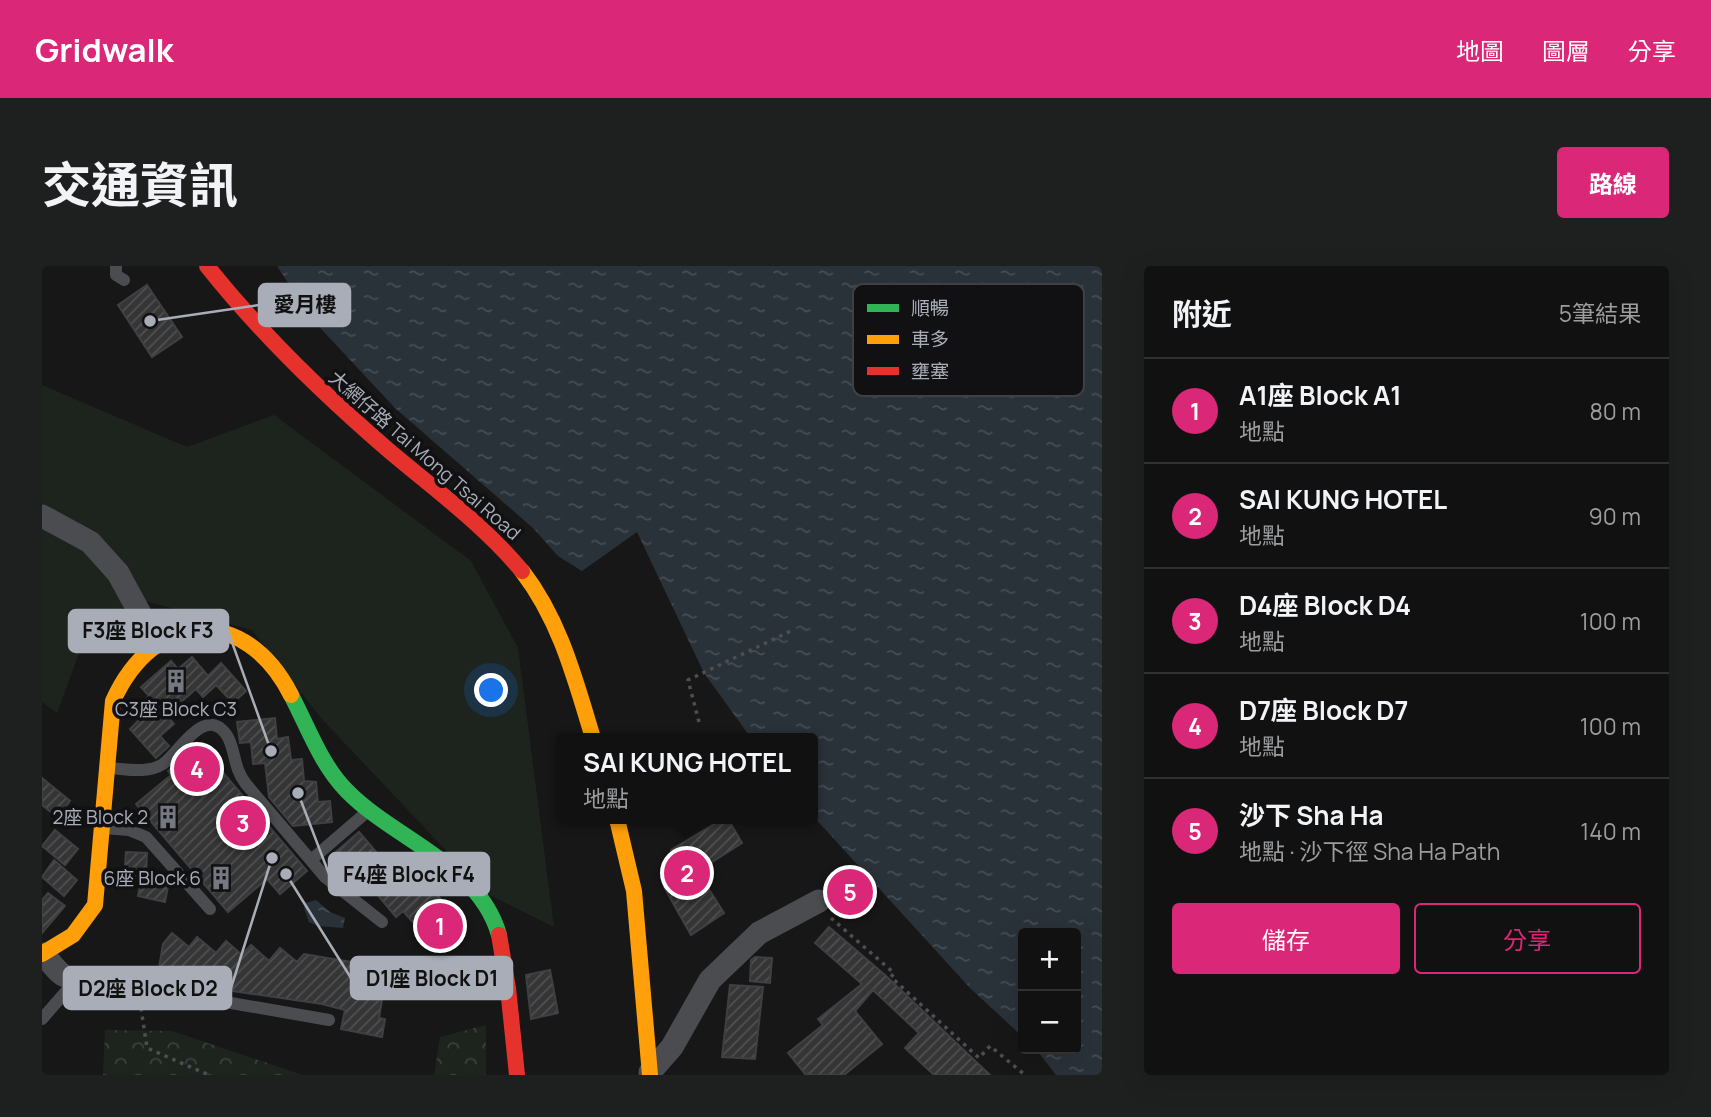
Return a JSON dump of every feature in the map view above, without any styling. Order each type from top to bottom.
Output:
[{"type":"street","name":"大網仔路 Tai Mong Tsai Road","points":[[208,266],[242,313],[295,369],[488,535],[519,567],[539,595],[557,629],[591,733]]},
{"type":"street","points":[[42,516],[90,542],[118,573],[156,643]]},
{"type":"street","points":[[141,985],[76,980],[61,974],[43,954],[75,935],[95,905],[113,701],[122,678],[137,658],[156,643],[179,634],[203,630],[227,633],[259,650],[284,677],[320,755],[346,790],[368,811],[471,887],[489,908],[500,938],[517,1075]]},
{"type":"street","points":[[618,824],[634,891],[650,1074]]},
{"type":"street","points":[[650,1074],[672,1047],[710,980],[759,933],[819,901]]},
{"type":"lane","points":[[116,266],[116,275],[124,280]]},
{"type":"lane","points":[[109,768],[146,771],[162,764],[186,743],[194,730],[215,727],[227,736],[240,777],[325,877],[382,922]]},
{"type":"lane","points":[[311,860],[368,811]]},
{"type":"lane","points":[[103,828],[129,830],[146,837],[210,909]]},
{"type":"lane","points":[[42,1019],[76,980]]},
{"type":"lane","points":[[141,985],[329,1020]]},
{"type":"path","points":[[699,722],[688,680],[793,630]]},
{"type":"path","points":[[819,901],[832,920],[894,973],[891,977],[979,1058],[990,1046],[1025,1075]]},
{"type":"path","points":[[141,985],[147,1048],[209,1075]]},
{"type":"green space","points":[[42,385],[187,447],[274,415],[471,561],[518,648],[554,927],[487,894],[321,718],[252,630],[138,599],[88,629],[57,713],[42,702]]},
{"type":"green space","points":[[486,1025],[486,1075],[434,1075],[440,1037]]},
{"type":"green space","points":[[105,1030],[172,1031],[303,1075],[103,1075]]},
{"type":"water","points":[[277,266],[1102,266],[1102,1075],[1056,1075],[1040,1054],[1081,1054],[1081,928],[1018,928],[1018,1032],[970,988],[818,821],[818,733],[747,733],[704,673],[637,532],[582,571],[558,556],[533,528],[395,408],[311,318]]},
{"type":"water","points":[[316,900],[330,912],[345,918],[343,928],[318,926],[309,922],[304,908],[306,903]]},
{"type":"building","points":[[147,285],[182,337],[152,357],[118,305]]},
{"type":"building","points":[[192,657],[208,676],[221,663],[246,691],[233,703],[216,685],[203,697],[196,689],[166,715],[174,724],[160,736],[169,746],[156,758],[130,729],[143,716],[135,708],[149,696],[141,687],[171,661],[178,669]]},
{"type":"building","points":[[275,718],[277,739],[288,737],[291,760],[302,759],[304,781],[316,782],[318,802],[330,801],[332,822],[293,826],[269,797],[265,763],[253,764],[251,742],[240,743],[237,722]]},
{"type":"building","points":[[203,749],[307,871],[280,894],[267,879],[228,912],[136,804],[171,775],[168,771],[181,759],[186,764]]},
{"type":"building","points":[[42,778],[70,801],[57,817],[42,805]]},
{"type":"building","points":[[715,824],[731,824],[742,843],[709,864],[705,883],[724,913],[691,935],[664,887],[671,850]]},
{"type":"building","points":[[55,830],[78,849],[65,865],[42,846]]},
{"type":"building","points":[[359,832],[389,867],[396,861],[426,896],[433,890],[461,923],[434,946],[403,911],[396,917],[367,882],[360,888],[332,855]]},
{"type":"building","points":[[126,852],[147,853],[146,876],[169,881],[165,902],[138,896],[141,880],[124,880]]},
{"type":"building","points":[[54,860],[77,880],[64,896],[42,877]]},
{"type":"building","points":[[48,893],[65,906],[42,933],[42,900]]},
{"type":"building","points":[[829,927],[885,975],[990,1075],[934,1075],[905,1048],[919,1033],[873,990],[855,1011],[882,1044],[844,1075],[806,1075],[788,1053],[823,1025],[818,1019],[862,984],[815,943]]},
{"type":"building","points":[[172,933],[189,947],[197,937],[216,953],[226,941],[242,955],[251,945],[269,961],[280,948],[297,962],[304,954],[376,966],[370,999],[382,1000],[379,1018],[385,1019],[382,1037],[341,1029],[345,1010],[322,1004],[157,980],[163,944]]},
{"type":"building","points":[[755,957],[772,958],[770,983],[750,981],[751,960]]},
{"type":"building","points":[[550,970],[558,1013],[531,1019],[526,975]]},
{"type":"building","points":[[730,985],[763,987],[755,1059],[722,1057]]},
{"type":"traffic: fast","points":[[291,695],[322,758],[338,781],[366,808],[455,871],[474,889],[489,910],[499,935]]},
{"type":"traffic: slow","points":[[522,571],[547,609],[573,672],[591,733]]},
{"type":"traffic: slow","points":[[42,954],[73,935],[95,905],[113,701],[131,671],[152,649],[175,635],[200,630],[225,633],[250,645],[272,666],[291,695]]},
{"type":"traffic: slow","points":[[618,824],[634,891],[650,1075]]},
{"type":"traffic: jam","points":[[207,266],[270,339],[315,384],[474,522],[522,571]]},
{"type":"traffic: jam","points":[[499,935],[508,988],[517,1075]]},
{"type":"place","name":"愛月樓","points":[[150,321]]},
{"type":"place","name":"C3座 Block C3","points":[[176,681]]},
{"type":"place","name":"F3座 Block F3","points":[[271,751]]},
{"type":"place","name":"D7座 Block D7","points":[[197,769]]},
{"type":"place","name":"F4座 Block F4","points":[[298,793]]},
{"type":"place","name":"2座 Block 2","points":[[168,817]]},
{"type":"place","name":"D4座 Block D4","points":[[243,823]]},
{"type":"place","name":"D2座 Block D2","points":[[272,858]]},
{"type":"place","name":"SAI KUNG HOTEL","points":[[687,873]]},
{"type":"place","name":"D1座 Block D1","points":[[286,874]]},
{"type":"place","name":"6座 Block 6","points":[[221,878]]},
{"type":"place","name":"沙下 Sha Ha","points":[[850,892]]},
{"type":"place","name":"A1座 Block A1","points":[[440,926]]}]
